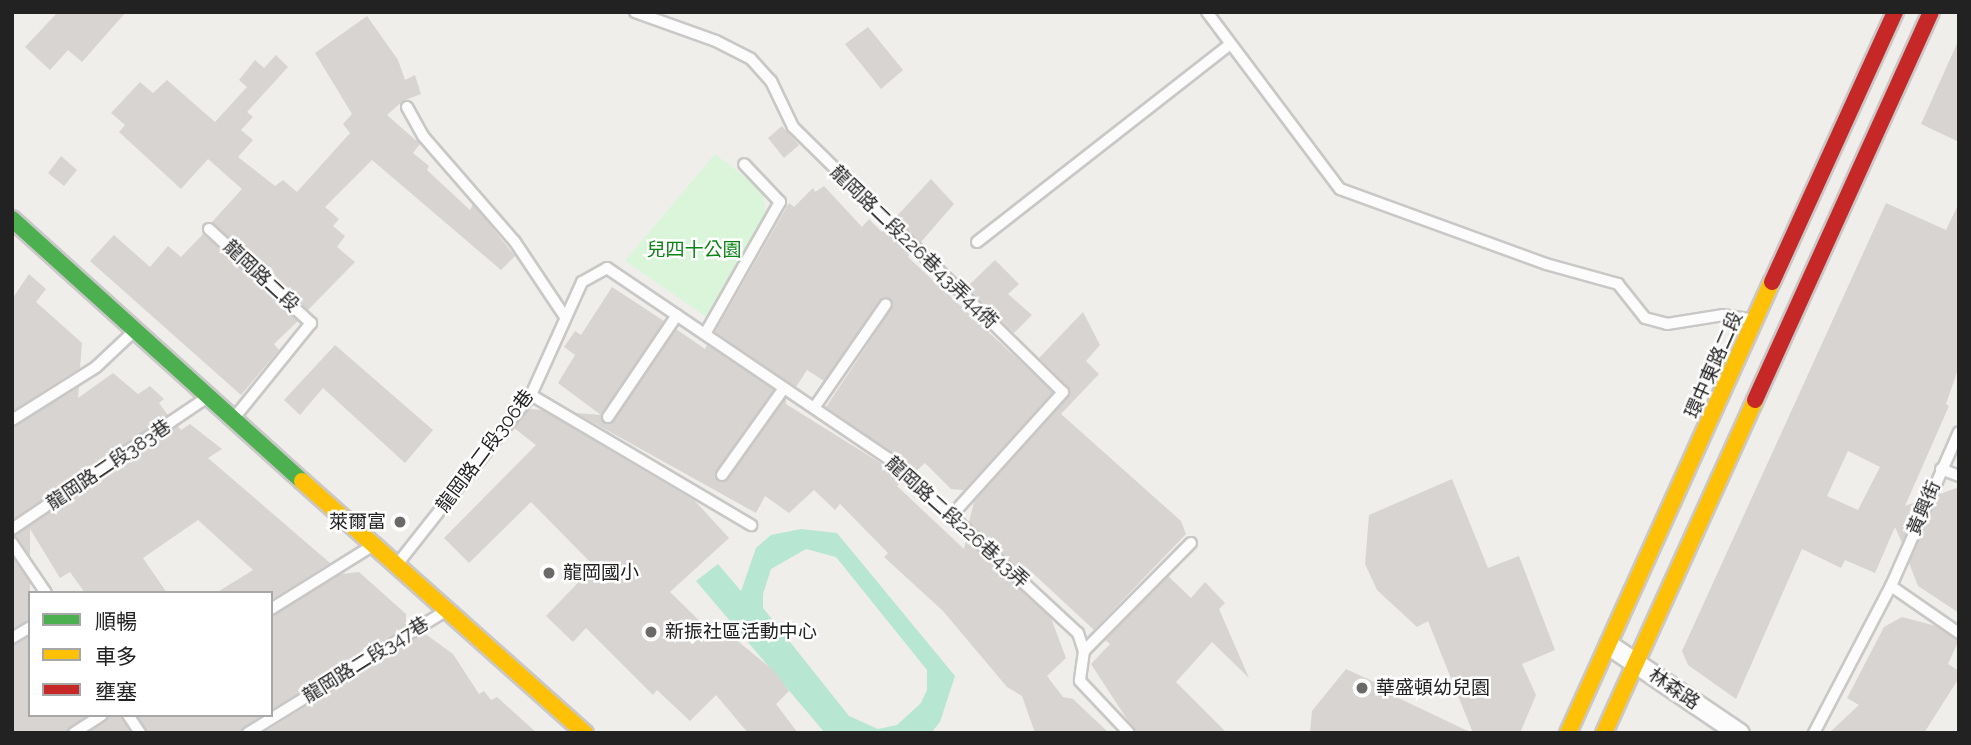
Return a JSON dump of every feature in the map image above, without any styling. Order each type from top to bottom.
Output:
[{"type":"main road","name":"環中東路二段","points":[[1568,733],[1895,12]]},
{"type":"main road","points":[[1604,733],[1931,12]]},
{"type":"main road","points":[[12,219],[136,330],[205,398],[398,563],[585,733]]},
{"type":"street","name":"林森路","points":[[1609,645],[1739,733]]},
{"type":"lane","name":"龍岡路二段226巷43弄44衖","points":[[635,12],[716,41],[751,59],[771,81],[793,127],[1063,392],[951,516]]},
{"type":"lane","points":[[1207,12],[1340,189],[1546,264],[1611,281],[1645,318],[1667,324],[1723,315],[1757,321]]},
{"type":"lane","points":[[976,242],[1230,44]]},
{"type":"lane","points":[[407,107],[423,136],[515,242],[565,317]]},
{"type":"lane","points":[[705,334],[780,202],[744,164]]},
{"type":"lane","name":"龍岡路二段","points":[[209,229],[312,323],[231,421]]},
{"type":"lane","name":"龍岡路二段226巷43弄","points":[[607,268],[892,461],[1078,634],[1084,651]]},
{"type":"lane","name":"龍岡路二段306巷","points":[[398,563],[531,395],[582,282],[607,268]]},
{"type":"lane","points":[[814,408],[886,304]]},
{"type":"lane","points":[[608,417],[677,315]]},
{"type":"lane","points":[[12,419],[96,367],[136,330]]},
{"type":"lane","points":[[722,475],[784,388]]},
{"type":"lane","points":[[531,395],[751,525]]},
{"type":"lane","name":"龍岡路二段383巷","points":[[12,530],[205,398]]},
{"type":"lane","name":"黃興街","points":[[1814,733],[1891,586],[1959,432]]},
{"type":"lane","points":[[1941,469],[1959,476]]},
{"type":"lane","points":[[12,543],[45,591]]},
{"type":"lane","points":[[1129,733],[1080,681],[1084,651],[1191,543]]},
{"type":"lane","points":[[273,608],[375,544]]},
{"type":"lane","points":[[1891,586],[1959,633]]},
{"type":"lane","name":"龍岡路二段347巷","points":[[248,733],[449,609]]},
{"type":"lane","points":[[12,638],[28,628]]},
{"type":"lane","points":[[74,733],[99,717]]},
{"type":"lane","points":[[129,717],[141,733]]},
{"type":"green space","name":"兒四十公園","points":[[715,154],[762,190],[766,213],[708,318],[625,261]]},
{"type":"green space","points":[[801,529],[837,533],[955,676],[940,722],[931,733],[825,733],[696,581],[718,564],[741,591],[756,548],[771,535]],"holes":[[[806,549],[836,557],[927,670],[927,690],[921,703],[897,725],[878,729],[849,716],[763,608],[763,594],[771,569]]]},
{"type":"building","points":[[58,12],[126,12],[82,62],[68,50],[50,70],[25,47]]},
{"type":"building","points":[[367,16],[398,60],[405,80],[415,75],[421,94],[403,101],[387,115],[420,144],[413,153],[429,166],[427,170],[470,210],[473,204],[515,256],[501,270],[372,160],[325,207],[339,219],[333,226],[345,236],[337,247],[355,262],[308,310],[212,222],[242,189],[208,159],[181,189],[119,132],[125,125],[111,113],[140,82],[153,93],[167,80],[215,122],[247,87],[239,80],[255,60],[264,68],[276,55],[288,67],[247,112],[253,117],[241,130],[253,140],[238,157],[275,186],[283,180],[297,192],[350,133],[343,124],[352,114],[315,53]]},
{"type":"building","points":[[868,27],[903,70],[881,89],[845,44]]},
{"type":"building","points":[[1959,39],[1959,142],[1921,124]]},
{"type":"building","points":[[782,126],[799,145],[784,158],[768,138]]},
{"type":"building","points":[[61,156],[77,170],[64,186],[48,173]]},
{"type":"building","points":[[931,179],[954,204],[921,242],[896,217]]},
{"type":"building","points":[[824,186],[862,227],[869,219],[882,232],[886,228],[911,253],[908,257],[1053,392],[964,490],[951,489],[925,463],[915,472],[826,407],[892,308],[890,298],[880,300],[824,381],[807,370],[796,387],[715,332],[789,203],[794,207],[813,188],[815,192]]},
{"type":"building","points":[[1886,203],[1946,230],[1959,203],[1959,366],[1946,404],[1949,406],[1905,506],[1921,500],[1902,543],[1895,527],[1875,573],[1845,560],[1841,568],[1802,549],[1736,699],[1688,665],[1682,651]],"holes":[[[1848,451],[1880,467],[1858,510],[1827,496]]]},
{"type":"building","points":[[203,234],[298,321],[274,344],[279,350],[241,395],[90,261],[114,235],[150,267],[168,246],[181,257]]},
{"type":"building","points":[[995,260],[1019,284],[1008,294],[1032,315],[1014,333],[967,287]]},
{"type":"building","points":[[29,274],[46,289],[36,302],[82,343],[80,368],[12,411],[12,299]]},
{"type":"building","points":[[612,287],[664,321],[602,413],[603,423],[614,421],[676,329],[705,349],[707,345],[774,390],[716,471],[717,481],[728,479],[786,398],[786,404],[887,467],[903,481],[897,486],[964,549],[966,539],[1051,618],[1066,658],[1047,676],[1063,697],[1073,699],[1109,733],[1035,733],[1022,696],[1007,687],[943,611],[884,557],[888,553],[840,504],[835,510],[814,490],[789,513],[765,496],[756,513],[576,413],[601,415],[558,383],[575,355],[564,347],[575,331],[581,335]]},
{"type":"building","points":[[1083,312],[1100,345],[1086,361],[1099,374],[1061,414],[1181,521],[1186,534],[1094,630],[1024,565],[1032,580],[969,522],[974,502],[1069,396],[1068,387],[1039,358]]},
{"type":"building","points":[[335,345],[433,430],[405,463],[323,388],[300,415],[284,400]]},
{"type":"building","points":[[113,373],[138,394],[150,386],[164,399],[159,403],[168,415],[12,520],[12,427],[79,387],[78,398]]},
{"type":"building","points":[[529,409],[542,410],[695,501],[729,538],[670,592],[716,637],[723,629],[774,671],[789,691],[776,704],[798,733],[748,733],[716,695],[690,721],[657,690],[653,695],[586,628],[573,642],[546,616],[594,566],[531,502],[469,563],[444,538],[536,445],[514,428]]},
{"type":"building","points":[[190,424],[222,449],[208,458],[330,563],[273,599],[273,591],[219,591],[253,570],[198,520],[143,558],[166,591],[84,591],[70,572],[60,578],[30,529],[30,556],[14,536],[178,426],[181,430]]},
{"type":"building","points":[[1452,479],[1488,568],[1519,556],[1555,650],[1522,664],[1536,695],[1520,733],[1473,733],[1428,621],[1417,627],[1377,590],[1365,564],[1369,515]]},
{"type":"building","points":[[1959,487],[1959,613],[1918,586],[1909,563],[1940,494]]},
{"type":"building","points":[[12,557],[30,582],[30,591],[28,621],[12,629]]},
{"type":"building","points":[[359,572],[406,614],[406,626],[273,709],[273,615],[341,574]]},
{"type":"building","points":[[1168,576],[1191,598],[1205,582],[1225,603],[1219,609],[1249,678],[1212,642],[1176,682],[1227,733],[1136,733],[1091,664],[1110,644],[1105,640]]},
{"type":"building","points":[[1902,617],[1936,626],[1959,640],[1948,664],[1959,671],[1959,678],[1924,733],[1829,733],[1859,705],[1847,698],[1884,627]]},
{"type":"building","points":[[424,633],[453,654],[479,694],[484,691],[491,700],[497,697],[537,733],[263,733]]},
{"type":"building","points":[[28,637],[28,717],[86,717],[67,733],[12,733],[12,645]]},
{"type":"building","name":"華盛頓幼兒園","points":[[1346,669],[1390,689],[1388,693],[1472,733],[1310,733],[1312,711]]},
{"type":"building","points":[[107,717],[122,717],[131,733],[88,733]]},
{"type":"building","points":[[138,717],[261,717],[241,733],[147,733]]},
{"type":"traffic: fast","points":[[12,219],[302,481]]},
{"type":"traffic: slow","points":[[1568,733],[1772,282]]},
{"type":"traffic: slow","points":[[1604,733],[1755,400]]},
{"type":"traffic: slow","points":[[302,481],[585,733]]},
{"type":"traffic: jam","points":[[1772,282],[1895,12]]},
{"type":"traffic: jam","points":[[1755,400],[1931,12]]},
{"type":"place","name":"萊爾富","points":[[400,522]]},
{"type":"place","name":"龍岡國小","points":[[549,573]]},
{"type":"place","name":"新振社區活動中心","points":[[651,632]]},
{"type":"place","name":"華盛頓幼兒園","points":[[1362,688]]}]
